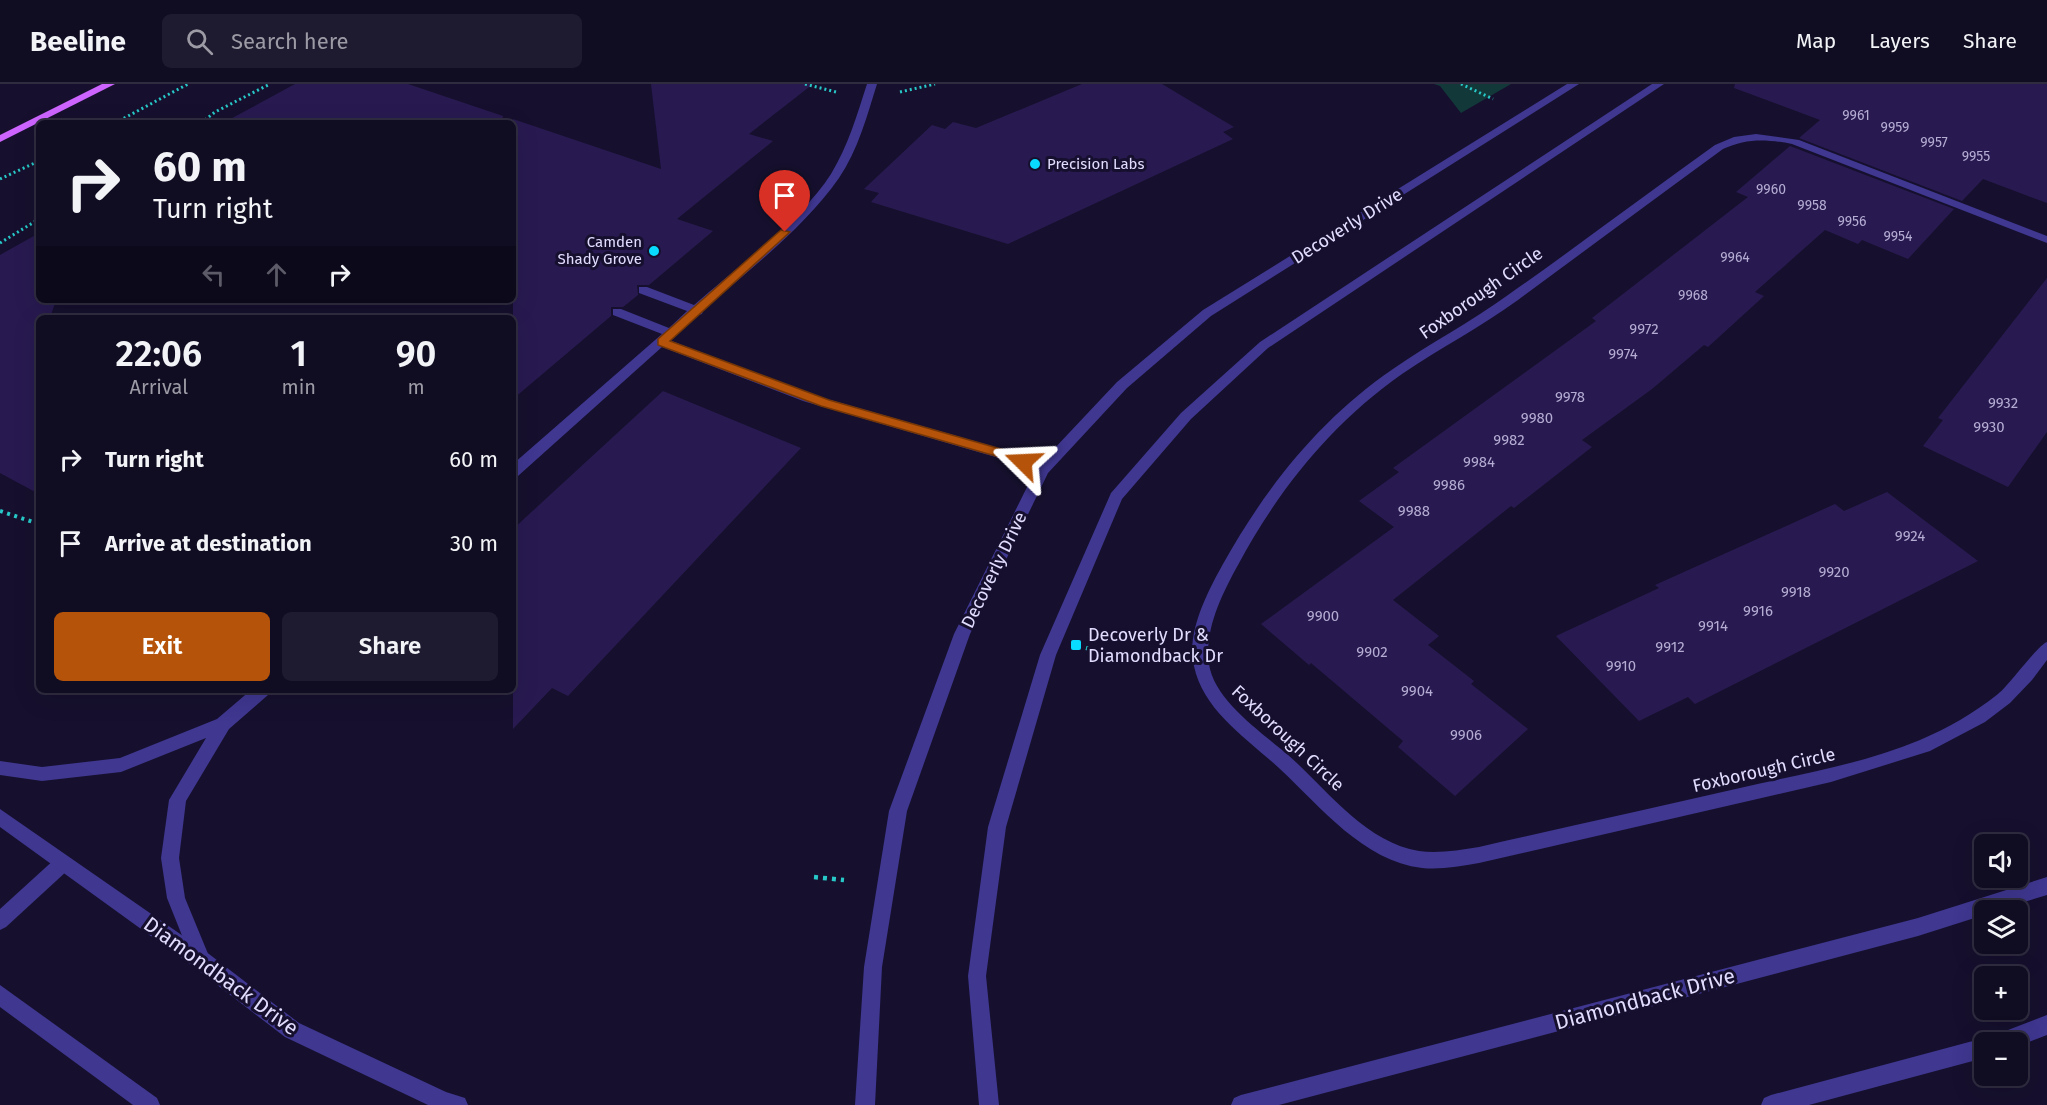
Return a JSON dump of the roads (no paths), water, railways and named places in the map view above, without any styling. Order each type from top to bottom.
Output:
[{"type":"main road","points":[[38,120],[110,84]]},
{"type":"main road","points":[[0,139],[36,121]]},
{"type":"street","points":[[516,469],[800,218],[834,176],[857,133],[872,84]]},
{"type":"street","name":"Decoverly Drive","points":[[865,1105],[873,967],[898,811],[962,634],[1042,471],[1122,385],[1207,313],[1574,84]]},
{"type":"street","points":[[989,1105],[977,976],[997,827],[1048,656],[1116,498],[1186,416],[1264,345],[1659,84]]},
{"type":"street","name":"Foxborough Circle","points":[[2047,240],[1795,142],[1760,136],[1735,139],[1719,147],[1492,312],[1385,381],[1322,435],[1272,496],[1213,598],[1199,638],[1200,665],[1212,692],[1273,752],[1369,838],[1398,855],[1440,861],[1479,855],[1886,761],[1932,744],[1972,721],[2005,697],[2034,668],[2047,648]]},
{"type":"street","points":[[643,290],[698,310]]},
{"type":"street","points":[[617,312],[666,338],[808,398],[1004,454],[1042,471]]},
{"type":"street","points":[[202,961],[176,898],[170,858],[178,800],[223,724],[259,693]]},
{"type":"street","points":[[0,768],[42,774],[121,765],[223,724]]},
{"type":"street","name":"Diamondback Drive","points":[[0,818],[202,961],[292,1030],[444,1102],[458,1105]]},
{"type":"street","points":[[0,921],[62,864]]},
{"type":"street","name":"Diamondback Drive","points":[[1241,1105],[1906,930],[2047,886]]},
{"type":"street","points":[[0,995],[150,1105]]},
{"type":"street","points":[[2028,1032],[2047,1025]]},
{"type":"street","points":[[1771,1105],[1974,1051]]},
{"type":"place","name":"Precision Labs","points":[[1035,164]]},
{"type":"place","name":"Camden Shady Grove","points":[[654,251]]},
{"type":"place","name":"Decoverly Dr & Diamondback Dr","points":[[1076,645]]}]
